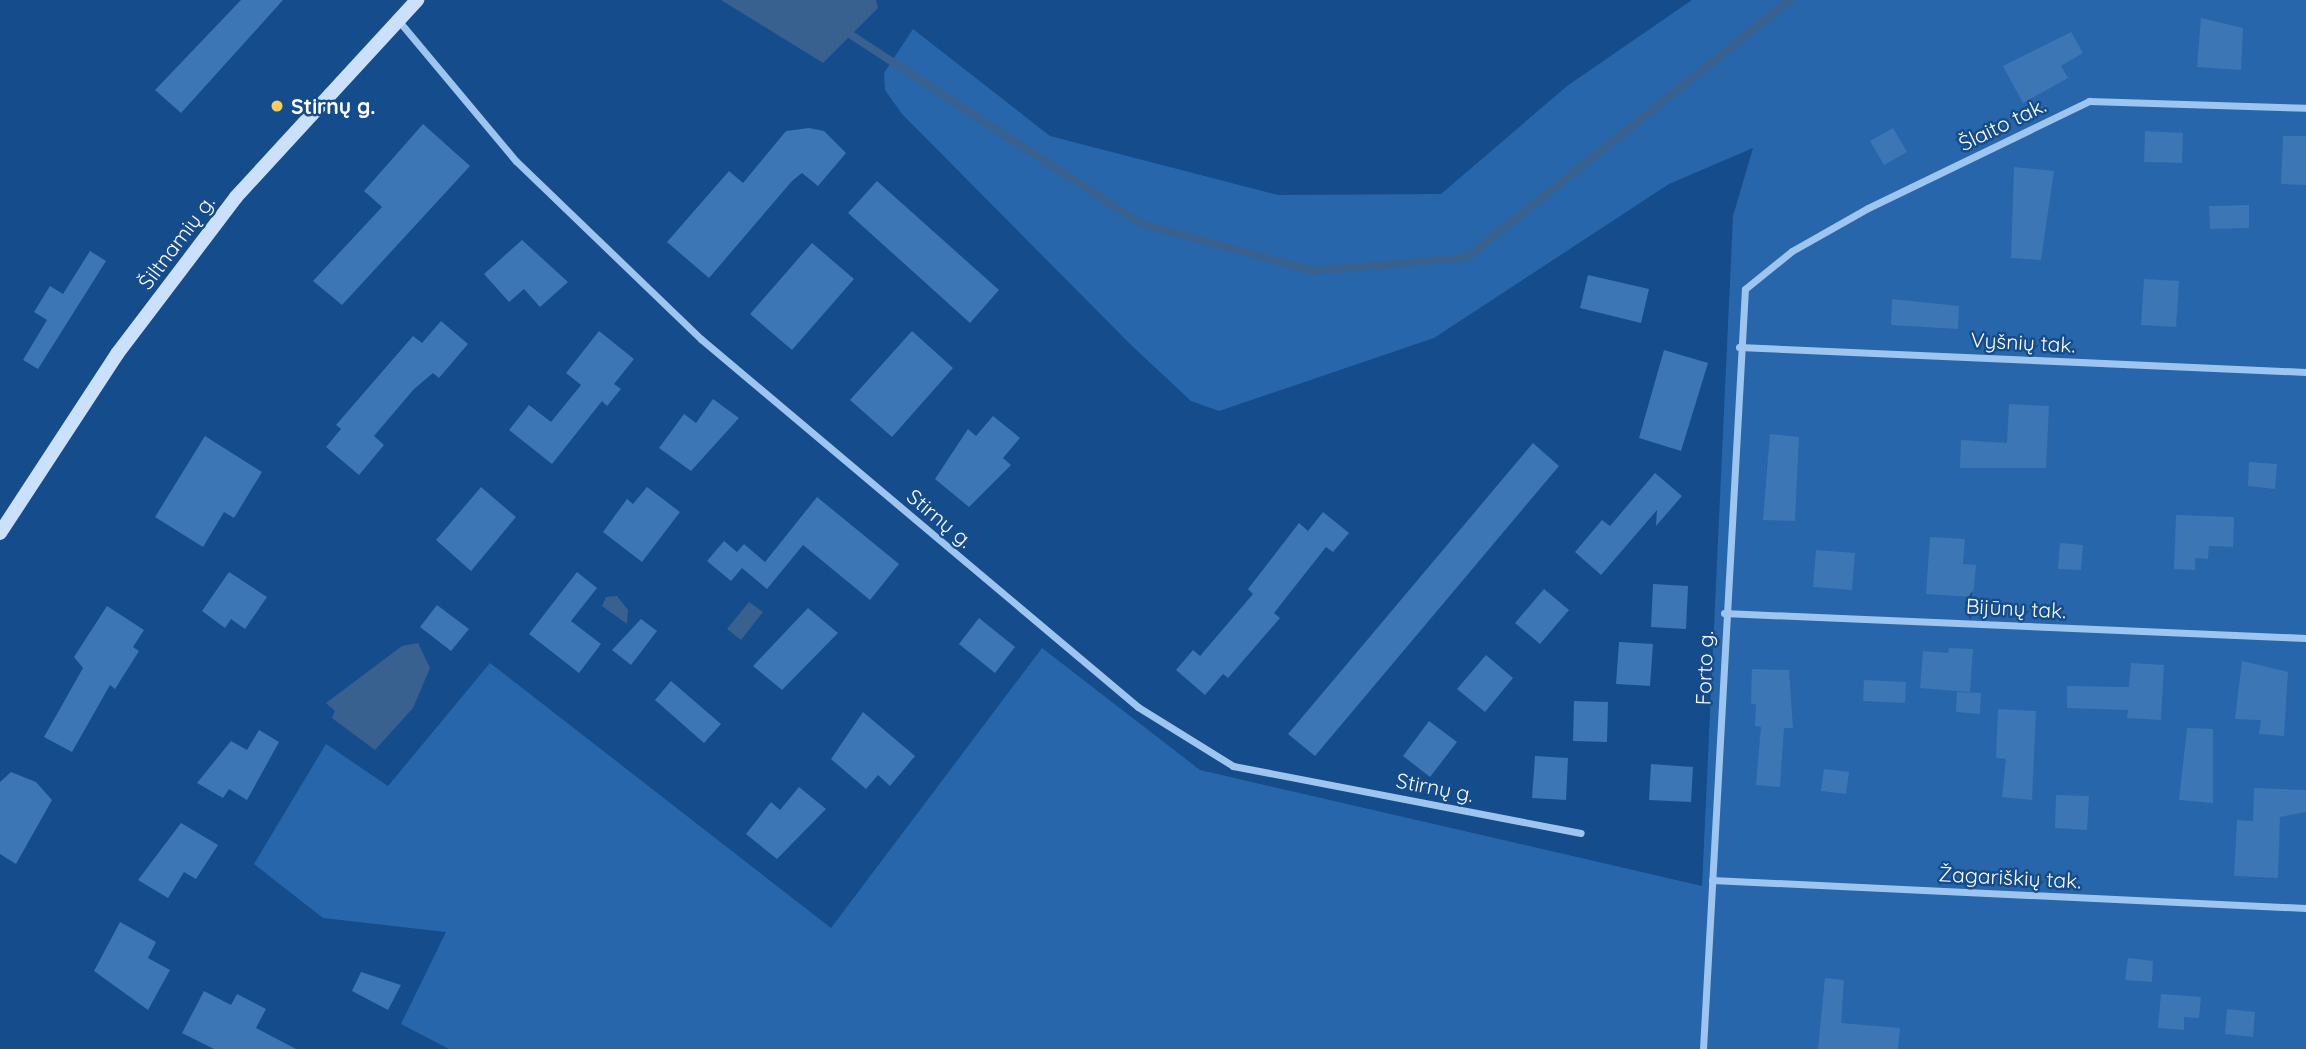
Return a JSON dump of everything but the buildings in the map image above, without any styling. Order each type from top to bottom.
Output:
[{"type":"main road","name":"Šiltnamių g.","points":[[0,533],[117,354],[236,198],[417,0]]},
{"type":"street","name":"Stirnų g.","points":[[398,19],[516,160],[701,339],[1138,707],[1234,766],[1580,833]]},
{"type":"street","name":"Šlaito tak.","points":[[1745,289],[1792,251],[1857,214],[2089,102],[2306,108]]},
{"type":"street","name":"Forto g.","points":[[1703,1049],[1724,613],[1739,348],[1745,289]]},
{"type":"street","name":"Vyšnių tak.","points":[[1739,348],[2306,372]]},
{"type":"street","name":"Bijūnų tak.","points":[[1724,613],[2306,638]]},
{"type":"street","name":"Žagariškių tak.","points":[[1712,880],[2306,908]]},
{"type":"shaded area","points":[[721,0],[876,0],[878,8],[823,63]]},
{"type":"shaded area","points":[[1692,0],[2306,0],[2306,1049],[449,1049],[401,1024],[446,932],[323,918],[254,864],[326,744],[388,786],[490,663],[831,928],[1042,648],[1200,770],[1702,886],[1733,216],[1753,148],[1669,184],[1434,338],[1219,411],[1191,401],[1130,344],[902,114],[885,90],[884,73],[913,29],[1050,136],[1278,195],[1441,194],[1567,86]]},
{"type":"shaded area","points":[[617,596],[628,610],[627,624],[602,606],[606,597]]},
{"type":"shaded area","points":[[749,602],[763,612],[741,640],[727,629]]},
{"type":"shaded area","points":[[418,643],[430,668],[413,708],[375,750],[332,718],[335,711],[326,703],[402,646]]},
{"type":"waterway","points":[[845,31],[1139,223],[1313,271],[1466,258],[1790,0]]},
{"type":"place","name":"Stirnų g.","points":[[277,106]]}]
